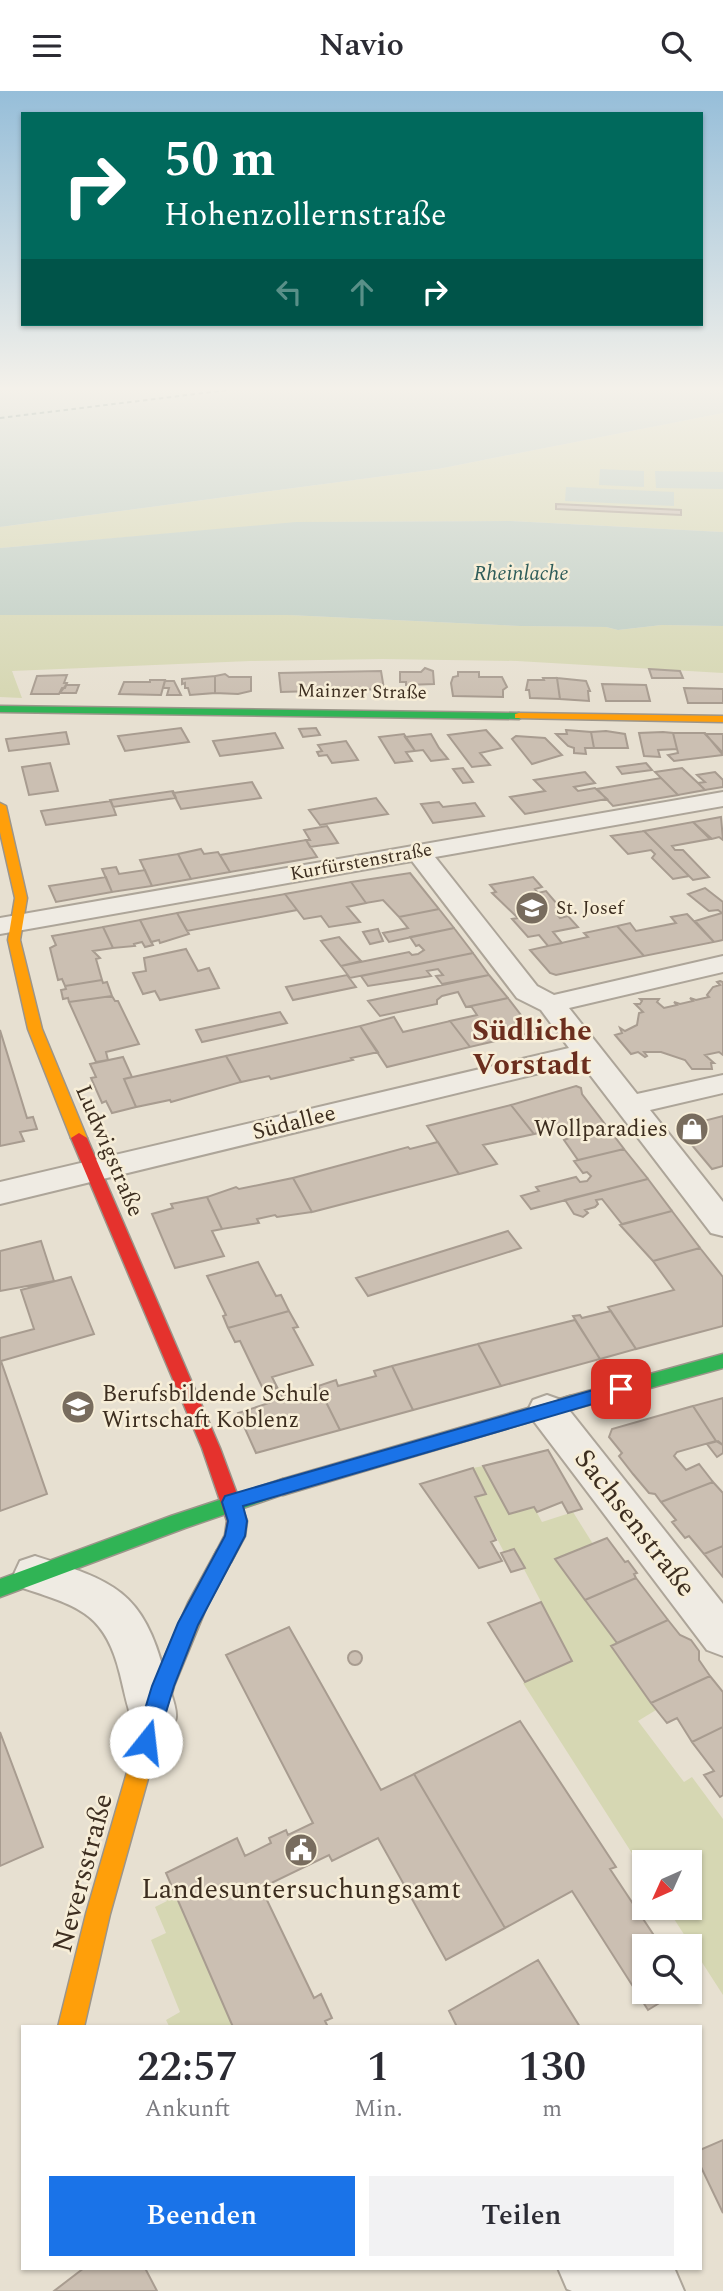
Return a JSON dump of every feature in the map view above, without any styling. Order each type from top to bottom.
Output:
[{"type":"street","name":"Mainzer Straße","points":[[0,709],[723,719]]},
{"type":"street","name":"Kurfürstenstraße","points":[[8,924],[723,799]]},
{"type":"street","name":"Ludwigstraße","points":[[0,806],[21,898],[8,924],[35,1029],[232,1502]]},
{"type":"street","points":[[418,852],[527,992],[551,1004],[723,1225]]},
{"type":"street","points":[[551,1004],[723,964]]},
{"type":"street","name":"Südallee","points":[[0,1193],[589,1052]]},
{"type":"street","points":[[630,1105],[723,1084]]},
{"type":"street","points":[[17,1581],[132,1536],[232,1502],[723,1361]]},
{"type":"street","name":"Sachsenstraße","points":[[547,1410],[723,1637]]},
{"type":"street","name":"Neversstraße","points":[[71,2025],[98,1914],[153,1718],[188,1623],[235,1536],[237,1521],[232,1502]]},
{"type":"street","points":[[17,1581],[95,1596],[123,1620],[135,1644],[153,1718]]},
{"type":"street","points":[[594,2270],[654,2291]]},
{"type":"green space","points":[[259,493],[723,493],[723,532],[511,521],[306,522],[0,548],[0,527]]},
{"type":"green space","points":[[0,615],[288,615],[520,626],[606,627],[618,630],[662,625],[723,626],[723,673],[517,661],[250,661],[12,671],[22,698],[0,697]]},
{"type":"green space","points":[[483,1466],[509,1514],[534,1507],[542,1522],[573,1512],[593,1544],[556,1559],[617,1643],[611,1647],[656,1710],[638,1721],[684,1782],[692,1777],[723,1819],[723,1995],[702,1962],[702,1934],[684,1934],[675,1920],[702,1920],[702,1850],[632,1850],[632,1853],[523,1683],[572,1661],[514,1550],[504,1552],[475,1497],[486,1494],[473,1468]]},
{"type":"green space","points":[[170,1884],[233,2025],[168,2025],[166,2020],[180,2012],[151,1940],[166,1933],[155,1907],[167,1901],[162,1888]]},
{"type":"water","points":[[0,493],[259,493],[0,527]]},
{"type":"water","points":[[566,493],[674,493],[674,506],[565,501]]},
{"type":"water","name":"Rheinlache","points":[[511,521],[723,532],[723,626],[662,625],[618,630],[606,627],[520,626],[288,615],[0,615],[0,548],[296,522]]},
{"type":"building","points":[[556,504],[681,510],[681,515],[556,509]]},
{"type":"building","points":[[425,668],[433,671],[434,684],[406,685],[406,682],[400,682],[400,672],[421,672]]},
{"type":"building","points":[[649,669],[680,671],[683,678],[652,678]]},
{"type":"building","points":[[381,671],[384,689],[281,692],[279,673]]},
{"type":"building","points":[[458,672],[479,672],[479,677],[502,677],[507,687],[503,690],[503,697],[453,696],[451,683],[453,677],[458,676]]},
{"type":"building","points":[[225,674],[229,677],[251,677],[251,691],[238,694],[215,693],[215,676]]},
{"type":"building","points":[[67,675],[65,688],[62,688],[59,694],[31,694],[37,676]]},
{"type":"building","points":[[215,676],[215,693],[190,695],[185,683],[182,684],[182,679]]},
{"type":"building","points":[[543,678],[557,678],[560,699],[530,698],[529,690],[526,690],[528,680],[544,680]]},
{"type":"building","points":[[557,678],[586,681],[590,691],[589,701],[560,699]]},
{"type":"building","points":[[165,680],[161,695],[119,694],[124,682]]},
{"type":"building","points":[[165,681],[174,681],[181,695],[167,695],[169,688],[163,688]]},
{"type":"building","points":[[602,684],[646,685],[650,701],[606,701]]},
{"type":"building","points":[[66,685],[79,685],[76,693],[60,693]]},
{"type":"building","points":[[684,688],[723,689],[723,703],[688,703]]},
{"type":"building","points":[[181,728],[189,742],[125,751],[118,736]]},
{"type":"building","points":[[316,728],[320,735],[303,737],[299,729]]},
{"type":"building","points":[[486,730],[502,748],[480,753],[490,765],[472,767],[448,735]]},
{"type":"building","points":[[566,730],[591,732],[594,748],[585,748],[586,754],[574,753],[574,748],[568,746],[556,734],[567,734]]},
{"type":"building","points":[[66,732],[69,744],[9,751],[6,739]]},
{"type":"building","points":[[591,732],[625,734],[628,748],[594,748]]},
{"type":"building","points":[[275,733],[283,748],[220,756],[213,741]]},
{"type":"building","points":[[639,733],[673,733],[677,749],[658,750],[660,757],[644,756]]},
{"type":"building","points":[[673,733],[705,733],[723,755],[674,761],[668,755],[678,753]]},
{"type":"building","points":[[404,734],[415,751],[406,752],[412,761],[395,763],[379,737]]},
{"type":"building","points":[[431,734],[448,759],[431,761],[423,750],[415,751],[405,737]]},
{"type":"building","points":[[705,734],[723,734],[723,753]]},
{"type":"building","points":[[516,736],[545,738],[562,755],[532,764],[512,739]]},
{"type":"building","points":[[346,741],[358,760],[332,763],[327,755],[319,756],[317,752],[322,751],[318,745]]},
{"type":"building","points":[[50,763],[58,791],[29,795],[22,767]]},
{"type":"building","points":[[646,763],[652,770],[622,774],[617,767]]},
{"type":"building","points":[[463,768],[473,782],[463,783],[453,769]]},
{"type":"building","points":[[682,768],[705,790],[678,795],[655,772]]},
{"type":"building","points":[[585,772],[595,783],[574,787],[578,791],[595,788],[607,799],[525,814],[510,797],[545,791],[534,780]]},
{"type":"building","points":[[715,772],[723,780],[723,787],[705,790],[698,783],[705,782],[697,775]]},
{"type":"building","points":[[661,778],[678,795],[613,806],[597,789]]},
{"type":"building","points":[[252,782],[261,798],[181,809],[173,793]]},
{"type":"building","points":[[173,791],[176,798],[113,807],[110,800]]},
{"type":"building","points":[[376,798],[388,814],[320,825],[309,810]]},
{"type":"building","points":[[111,801],[116,815],[46,825],[41,811]]},
{"type":"building","points":[[439,802],[443,807],[475,803],[484,816],[433,823],[421,804]]},
{"type":"building","points":[[721,817],[723,840],[719,837],[712,839],[693,822]]},
{"type":"building","points":[[693,822],[710,839],[672,846],[675,850],[683,850],[709,877],[693,880],[644,831]]},
{"type":"building","points":[[327,826],[338,843],[310,847],[306,840],[310,840],[304,830]]},
{"type":"building","points":[[644,831],[689,876],[673,879],[652,858],[655,854],[651,850],[628,854],[611,836]]},
{"type":"building","points":[[306,840],[317,857],[230,872],[220,855]]},
{"type":"building","points":[[201,849],[204,854],[218,852],[230,872],[191,879],[178,854]]},
{"type":"building","points":[[178,854],[191,879],[152,886],[140,860]]},
{"type":"building","points":[[116,867],[119,874],[145,870],[152,886],[112,892],[102,869]]},
{"type":"building","points":[[410,873],[439,909],[399,917],[383,900],[366,903],[351,882]]},
{"type":"building","points":[[106,877],[112,892],[56,902],[49,886]]},
{"type":"building","points":[[533,877],[542,887],[535,889],[538,893],[546,891],[564,912],[556,913],[560,918],[568,916],[578,927],[553,932],[562,943],[548,946],[539,935],[528,937],[512,919],[518,918],[492,893],[496,892],[490,885]]},
{"type":"building","points":[[351,882],[366,903],[347,907],[360,922],[329,927],[321,916],[304,919],[285,894]]},
{"type":"building","points":[[705,888],[723,902],[723,940],[714,942],[695,921],[722,913],[718,910],[709,911],[688,894]]},
{"type":"building","points":[[285,894],[297,910],[187,931],[177,913]]},
{"type":"building","points":[[439,909],[454,928],[389,942],[383,933],[408,928],[399,917]]},
{"type":"building","points":[[177,913],[189,934],[160,943],[159,940],[151,942],[140,920]]},
{"type":"building","points":[[687,914],[714,942],[644,956],[617,926],[630,923],[636,931],[676,923],[671,917]]},
{"type":"building","points":[[140,920],[153,945],[145,947],[142,942],[134,944],[135,946],[113,948],[103,927]]},
{"type":"building","points":[[617,926],[644,956],[556,975],[550,973],[530,950],[588,937],[584,933]]},
{"type":"building","points":[[103,927],[113,948],[93,951],[100,958],[96,959],[102,980],[65,986],[62,979],[58,980],[50,948],[56,945],[52,936]]},
{"type":"building","points":[[454,928],[473,953],[350,978],[341,966],[409,952],[412,955],[418,954],[424,950],[419,945],[416,946],[410,937]]},
{"type":"building","points":[[378,929],[383,941],[370,944],[363,932]]},
{"type":"building","points":[[339,937],[361,961],[341,966],[321,941]]},
{"type":"building","points":[[186,949],[198,971],[209,968],[219,988],[160,1000],[155,991],[143,994],[133,973],[146,971],[144,958]]},
{"type":"building","points":[[473,953],[489,975],[442,984],[436,976],[443,975],[438,969],[427,971],[431,976],[368,986],[361,976]]},
{"type":"building","points":[[347,975],[356,987],[293,1000],[286,987]]},
{"type":"building","points":[[489,975],[508,998],[466,1007],[458,992],[442,996],[437,1000],[437,1004],[380,1016],[368,1001]]},
{"type":"building","points":[[102,980],[103,983],[107,982],[112,996],[69,1002],[68,998],[63,999],[61,990],[66,989],[65,986]]},
{"type":"building","points":[[717,982],[723,982],[723,1055],[719,1052],[705,1055],[714,1063],[711,1063],[712,1069],[692,1069],[685,1060],[661,1052],[644,1052],[647,1056],[645,1057],[638,1052],[631,1054],[615,1035],[622,1033],[620,1028],[625,1031],[637,1025],[639,1013],[643,1012],[635,1004],[640,1004],[640,999],[659,999],[657,1002],[664,1008],[677,1005],[674,1002],[680,1004],[693,1001],[690,998],[696,1000],[709,997],[707,995],[713,987],[720,985]]},
{"type":"building","points":[[112,996],[118,1001],[139,1044],[106,1052],[108,1060],[96,1062],[69,1002]]},
{"type":"building","points":[[508,998],[534,1032],[470,1047],[450,1021],[477,1015],[471,1006]]},
{"type":"building","points":[[280,1012],[287,1023],[202,1042],[196,1030]]},
{"type":"building","points":[[394,1017],[403,1032],[450,1021],[470,1047],[387,1067],[360,1026]]},
{"type":"building","points":[[360,1026],[378,1052],[271,1079],[269,1076],[241,1082],[226,1056]]},
{"type":"building","points":[[0,1030],[27,1118],[33,1117],[37,1129],[20,1132],[24,1141],[0,1146]]},
{"type":"building","points":[[226,1056],[241,1082],[171,1102],[170,1100],[136,1107],[124,1079]]},
{"type":"building","points":[[123,1057],[132,1077],[124,1079],[136,1107],[112,1113],[106,1101],[102,1103],[91,1078],[96,1077],[90,1064]]},
{"type":"building","points":[[576,1086],[581,1088],[582,1094],[624,1149],[578,1160],[564,1140],[569,1138],[561,1127],[534,1134],[511,1105]]},
{"type":"building","points":[[511,1105],[534,1134],[483,1145],[497,1164],[459,1174],[427,1126]]},
{"type":"building","points":[[723,1116],[723,1166],[712,1169],[681,1132],[684,1126]]},
{"type":"building","points":[[438,1142],[459,1174],[312,1212],[293,1178],[408,1147],[410,1149]]},
{"type":"building","points":[[624,1149],[648,1179],[531,1209],[521,1196],[539,1191],[536,1187],[576,1177],[580,1182],[587,1181],[591,1176],[587,1172],[583,1173],[574,1161]]},
{"type":"building","points":[[293,1178],[312,1212],[277,1217],[275,1215],[257,1219],[259,1223],[222,1229],[207,1197],[236,1187],[239,1189]]},
{"type":"building","points":[[648,1179],[672,1211],[622,1224],[602,1199],[596,1200],[598,1204],[595,1207],[585,1210],[588,1213],[583,1217],[574,1214],[565,1200]]},
{"type":"building","points":[[207,1197],[222,1229],[212,1231],[224,1256],[175,1268],[152,1214],[173,1208],[171,1204]]},
{"type":"building","points":[[672,1211],[700,1248],[653,1261],[620,1225]]},
{"type":"building","points":[[508,1231],[521,1248],[368,1296],[356,1278]]},
{"type":"building","points":[[41,1241],[54,1281],[0,1291],[0,1251]]},
{"type":"building","points":[[700,1248],[723,1277],[723,1326],[636,1349],[608,1307],[674,1290],[653,1261]]},
{"type":"building","points":[[258,1262],[276,1296],[281,1295],[289,1311],[228,1328],[223,1316],[226,1315],[207,1276]]},
{"type":"building","points":[[71,1277],[94,1334],[1,1361],[47,1494],[0,1511],[0,1338],[34,1329],[21,1290]]},
{"type":"building","points":[[289,1311],[298,1327],[293,1328],[313,1365],[272,1377],[277,1387],[264,1391],[240,1341],[235,1342],[228,1328]]},
{"type":"building","points":[[611,1311],[636,1349],[600,1359],[573,1316],[580,1315],[582,1318]]},
{"type":"building","points":[[575,1320],[600,1359],[501,1386],[478,1344]]},
{"type":"building","points":[[478,1344],[501,1386],[413,1410],[392,1366]]},
{"type":"building","points":[[392,1366],[413,1410],[340,1430],[318,1386],[336,1380],[338,1386],[376,1376],[374,1371]]},
{"type":"building","points":[[318,1386],[340,1430],[256,1453],[238,1413],[269,1403],[264,1391],[277,1387],[282,1396]]},
{"type":"building","points":[[723,1398],[723,1445],[716,1441],[693,1406]]},
{"type":"building","points":[[693,1406],[716,1441],[677,1452],[674,1456],[686,1470],[699,1464],[713,1482],[661,1502],[655,1494],[649,1493],[633,1474],[619,1456],[622,1453],[609,1437],[612,1429]]},
{"type":"building","points":[[718,1441],[723,1445],[723,1453],[717,1457],[707,1444]]},
{"type":"building","points":[[548,1450],[582,1509],[568,1513],[562,1502],[537,1512],[534,1507],[509,1514],[483,1466]]},
{"type":"building","points":[[473,1468],[486,1494],[475,1497],[496,1540],[491,1542],[502,1561],[479,1568],[420,1484]]},
{"type":"building","points":[[713,1482],[723,1493],[723,1546],[704,1554],[689,1536],[685,1538],[672,1522],[676,1520],[661,1502]]},
{"type":"building","points":[[607,1538],[637,1573],[634,1574],[636,1578],[585,1600],[555,1559]]},
{"type":"building","points":[[723,1546],[723,1577],[704,1554]]},
{"type":"building","points":[[514,1549],[525,1568],[511,1572],[501,1553]]},
{"type":"building","points":[[636,1578],[668,1620],[617,1643],[585,1600]]},
{"type":"building","points":[[541,1602],[572,1661],[525,1682],[488,1623]]},
{"type":"building","points":[[668,1620],[680,1635],[691,1640],[699,1651],[699,1660],[710,1676],[651,1703],[611,1646]]},
{"type":"building","points":[[289,1627],[381,1790],[414,1774],[505,1928],[446,1960],[378,1838],[332,1861],[329,1855],[263,1887],[314,1998],[321,1994],[332,2018],[325,2021],[327,2025],[232,2025],[166,1873],[237,1838],[245,1856],[271,1843],[269,1838],[286,1830],[288,1835],[313,1823],[226,1655]]},
{"type":"building","points":[[355,1651],[360,1653],[360,1663],[355,1665],[350,1663],[348,1658],[350,1653]]},
{"type":"building","points":[[710,1676],[723,1692],[723,1727],[692,1742],[677,1718],[667,1723],[651,1703]]},
{"type":"building","points":[[520,1721],[616,1867],[610,1869],[632,1902],[632,1920],[644,1920],[653,1934],[632,1934],[632,1985],[572,1891],[505,1928],[414,1774]]},
{"type":"building","points":[[723,1727],[723,1795],[720,1797],[704,1775],[714,1771],[692,1742]]},
{"type":"building","points":[[0,1732],[43,1847],[0,1866]]},
{"type":"building","points":[[538,1960],[579,2025],[456,2025],[449,2011]]},
{"type":"building","points":[[644,2004],[658,2004],[648,2010]]},
{"type":"building","points":[[723,2140],[723,2213],[702,2169],[702,2149]]},
{"type":"building","points":[[81,2270],[146,2270],[157,2291],[54,2291]]},
{"type":"traffic: fast","points":[[0,709],[519,716]]},
{"type":"traffic: fast","points":[[570,1403],[723,1361]]},
{"type":"traffic: fast","points":[[0,1588],[178,1522],[283,1487]]},
{"type":"traffic: slow","points":[[519,716],[723,719]]},
{"type":"traffic: slow","points":[[0,806],[21,898],[14,940],[35,1029],[79,1138]]},
{"type":"traffic: slow","points":[[283,1487],[570,1403]]},
{"type":"traffic: slow","points":[[71,2025],[98,1914],[163,1686],[198,1603],[224,1556]]},
{"type":"traffic: jam","points":[[79,1138],[211,1448],[237,1521],[235,1536],[224,1556]]},
{"type":"place","name":"St. Josef","points":[[532,908]]},
{"type":"place","name":"Wollparadies","points":[[692,1129]]},
{"type":"place","name":"Berufsbildende Schule Wirtschaft Koblenz","points":[[78,1407]]},
{"type":"place","name":"Landesuntersuchungsamt","points":[[301,1850]]},
{"type":"district","name":"Südliche Vorstadt","points":[[532,1048]]},
{"type":"route","points":[[146,1742],[163,1686],[188,1623],[235,1536],[237,1521],[232,1502],[391,1453],[621,1389]]}]
